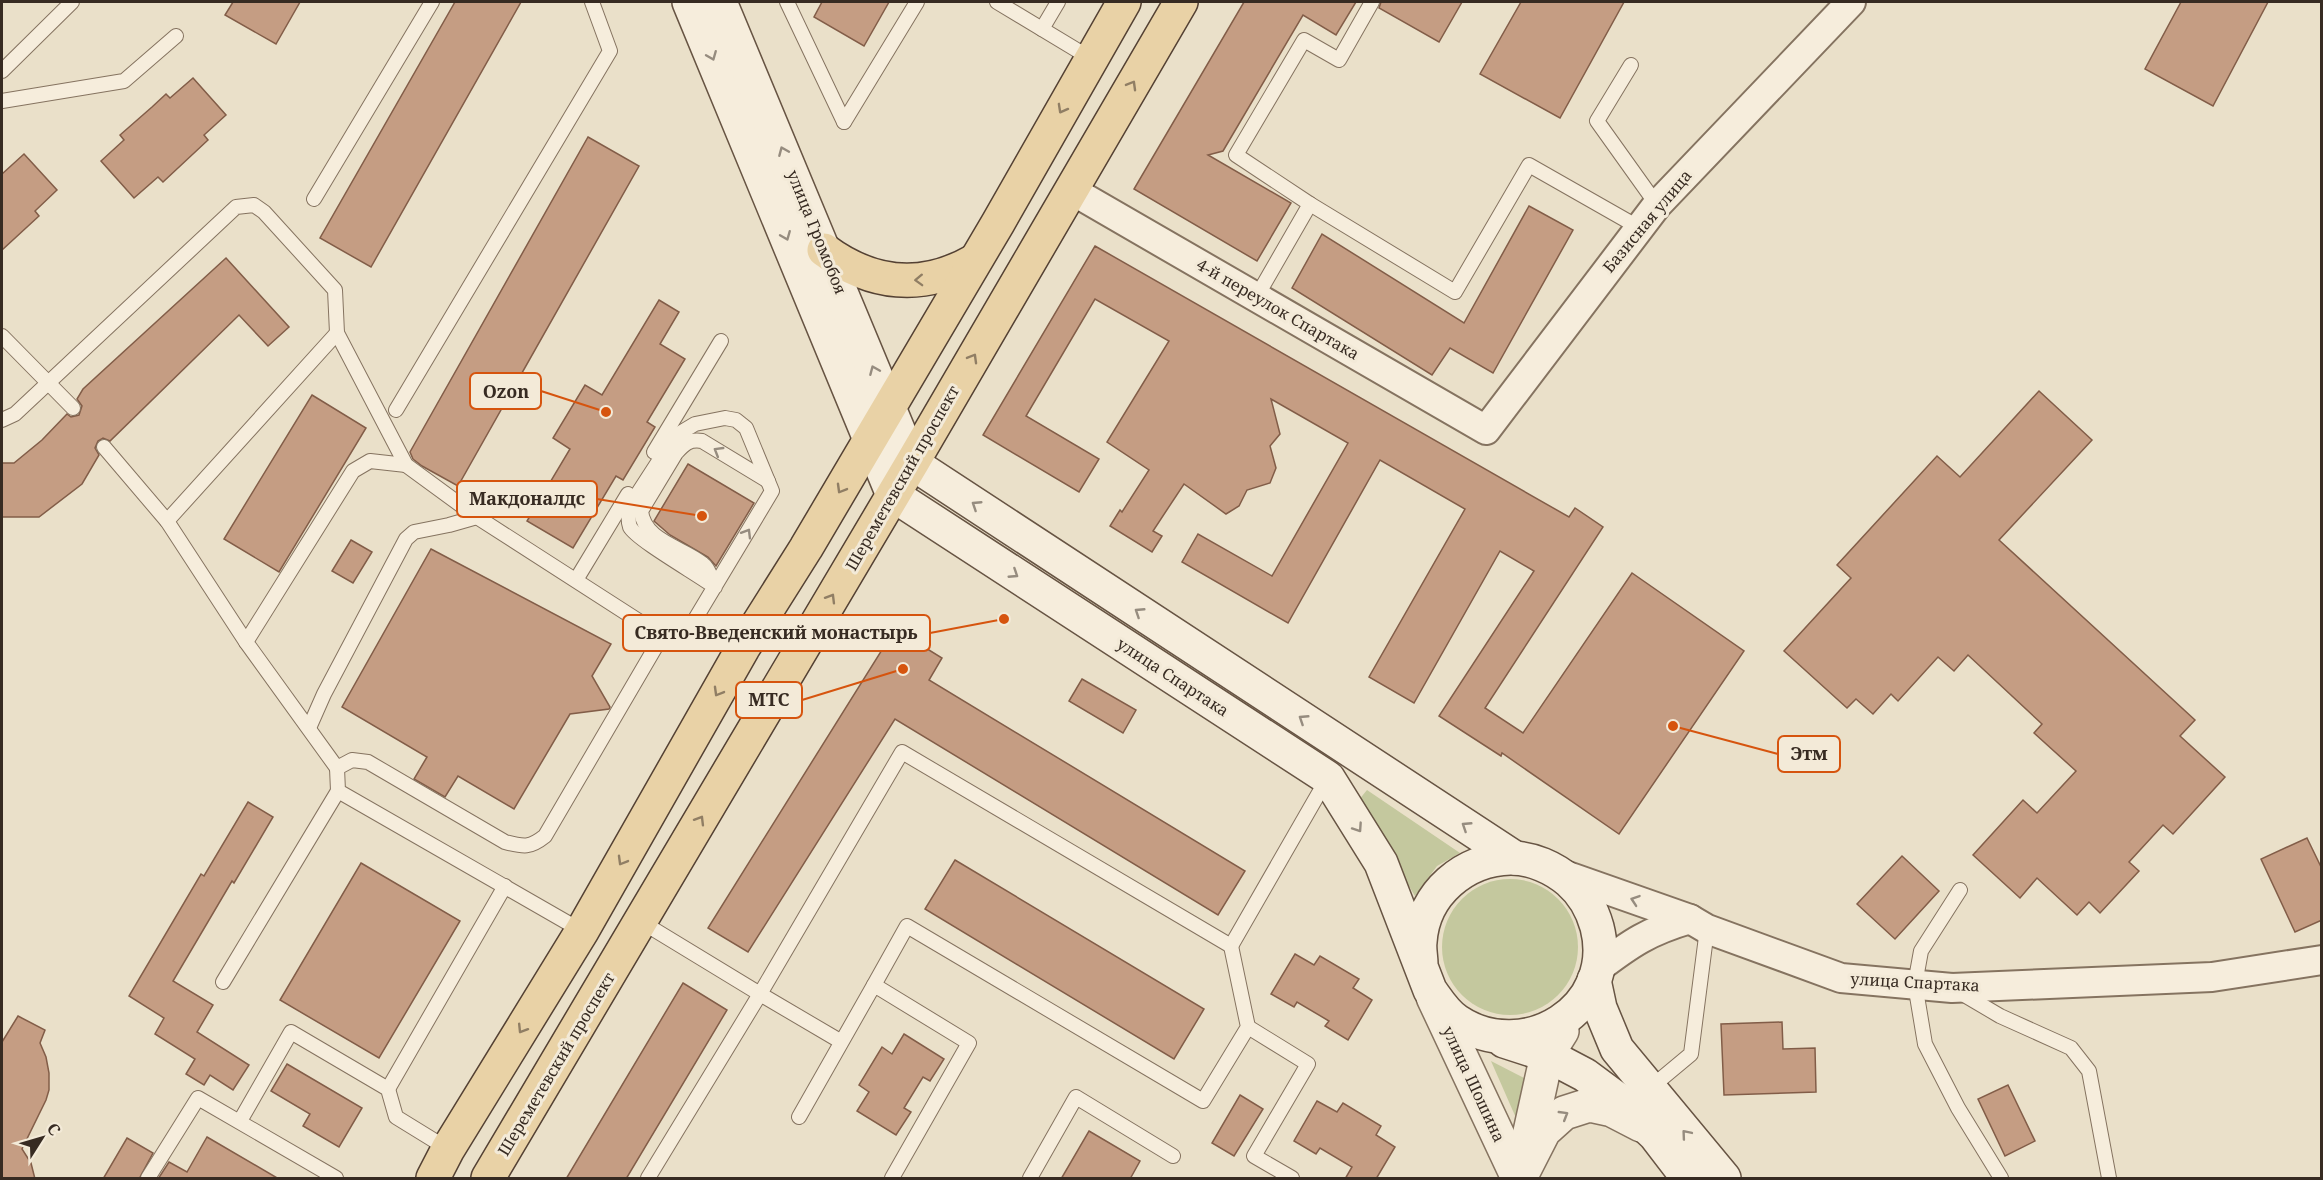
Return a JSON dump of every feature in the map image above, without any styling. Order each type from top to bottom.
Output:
[{"type":"main road","name":"улица Громобоя","points":[[689,2],[870,438]]},
{"type":"main road","name":"улица Громобоя","points":[[720,2],[912,463]]},
{"type":"main road","points":[[433,1179],[448,1149],[582,931],[743,648],[806,548],[998,223],[1090,58],[1124,2]]},
{"type":"main road","name":"Шереметевский проспект","points":[[448,1149],[489,1177],[912,463],[1181,2]]},
{"type":"main road","points":[[824,250],[843,265],[862,274],[900,280],[930,279],[957,271],[974,261]]},
{"type":"main road","points":[[870,438],[893,495]]},
{"type":"main road","points":[[912,463],[1515,858]]},
{"type":"main road","name":"улица Спартака","points":[[893,495],[1328,778],[1381,863],[1426,977]]},
{"type":"main road","points":[[1688,1179],[1655,1135],[1616,1098],[1585,1075],[1547,1055],[1472,1030],[1455,1020],[1441,1006],[1426,977],[1420,941],[1425,918],[1435,898],[1450,880],[1470,867],[1491,860],[1515,858],[1539,863],[1562,874],[1575,886],[1586,900],[1594,916],[1600,951],[1596,975],[1600,1008],[1617,1049],[1724,1179]]},
{"type":"main road","name":"Шереметевский проспект","points":[[582,931],[622,952]]},
{"type":"main road","points":[[1519,1179],[1547,1055],[1573,1012],[1585,997],[1596,975]]},
{"type":"main road","name":"улица Шошина","points":[[1426,977],[1519,1179]]},
{"type":"main road","points":[[1490,1036],[1512,1038],[1535,1035],[1556,1026],[1573,1012]]},
{"type":"main road","points":[[1519,1179],[1544,1131],[1564,1113],[1589,1105],[1612,1110],[1631,1118],[1655,1135]]},
{"type":"street","name":"Базисная улица","points":[[1486,430],[1638,227],[1851,2]]},
{"type":"street","name":"4-й переулок Спартака","points":[[1071,190],[1486,430]]},
{"type":"street","name":"улица Спартака","points":[[1562,874],[1841,978],[1952,988],[2212,977],[2322,960]]},
{"type":"street","points":[[1596,975],[1632,943],[1650,933],[1698,924]]},
{"type":"lane","points":[[2,71],[72,2]]},
{"type":"lane","points":[[314,199],[432,2]]},
{"type":"lane","points":[[396,410],[610,51],[592,2]]},
{"type":"lane","points":[[788,2],[844,122],[917,2]]},
{"type":"lane","points":[[997,2],[1090,58]]},
{"type":"lane","points":[[1042,29],[1058,2]]},
{"type":"lane","points":[[1372,2],[1339,60],[1304,40],[1236,155],[1310,204],[1455,292],[1529,165],[1638,227]]},
{"type":"lane","points":[[2,101],[124,81],[176,36]]},
{"type":"lane","points":[[1631,65],[1597,121],[1657,205]]},
{"type":"lane","points":[[1257,296],[1310,204]]},
{"type":"lane","points":[[2,420],[15,414],[236,207],[254,205],[264,212],[335,290],[337,333],[406,465],[477,517],[662,636]]},
{"type":"lane","points":[[167,521],[337,333]]},
{"type":"lane","points":[[2,336],[73,408]]},
{"type":"lane","points":[[576,580],[721,341]]},
{"type":"lane","points":[[337,768],[352,760],[368,762],[506,842],[519,846],[534,845],[545,836],[662,636],[694,621],[716,585],[772,491],[746,428],[736,420],[725,418],[695,424],[675,436],[631,504],[628,515],[630,527],[639,537],[716,585]]},
{"type":"lane","points":[[716,585],[705,565],[647,531],[641,511],[676,453],[692,440],[702,441],[768,481]]},
{"type":"lane","points":[[104,447],[167,521],[246,642],[337,768],[338,791],[223,982]]},
{"type":"lane","points":[[246,642],[354,471],[370,461],[406,465]]},
{"type":"lane","points":[[309,728],[324,694],[406,539],[414,532],[477,517]]},
{"type":"lane","points":[[694,621],[743,648]]},
{"type":"lane","points":[[648,1179],[902,752],[1231,945]]},
{"type":"lane","points":[[799,1117],[907,926],[1203,1101],[1248,1027],[1231,945],[1328,778]]},
{"type":"lane","points":[[338,791],[582,931]]},
{"type":"lane","points":[[388,1089],[505,886]]},
{"type":"lane","points":[[1960,890],[1921,951],[1915,984],[1925,1044],[1958,1108],[2001,1179]]},
{"type":"lane","points":[[640,921],[840,1041]]},
{"type":"lane","points":[[1649,1089],[1691,1054],[1698,924]]},
{"type":"lane","points":[[874,985],[969,1043],[892,1179]]},
{"type":"lane","points":[[1952,988],[2000,1016],[2071,1048],[2089,1071],[2109,1179]]},
{"type":"lane","points":[[1248,1027],[1308,1064],[1254,1156],[1292,1179]]},
{"type":"lane","points":[[240,1121],[291,1032],[388,1089],[396,1117],[448,1149]]},
{"type":"lane","points":[[1030,1179],[1076,1097],[1173,1156]]},
{"type":"lane","points":[[148,1179],[198,1098],[336,1179]]},
{"type":"green space","points":[[1367,790],[1460,853],[1437,866],[1415,896],[1358,801]]},
{"type":"green space","points":[[1510,879],[1536,884],[1558,899],[1573,921],[1578,947],[1573,973],[1558,995],[1536,1010],[1510,1015],[1484,1010],[1462,995],[1447,973],[1442,947],[1447,921],[1462,899],[1484,884]]},
{"type":"green space","points":[[1491,1061],[1530,1081],[1520,1127]]},
{"type":"building","points":[[233,2],[300,2],[276,44],[225,15]]},
{"type":"building","points":[[455,2],[521,2],[371,267],[320,238]]},
{"type":"building","points":[[822,2],[889,2],[864,46],[814,17]]},
{"type":"building","points":[[1244,2],[1356,2],[1336,35],[1303,15],[1223,151],[1208,155],[1291,203],[1257,261],[1134,189]]},
{"type":"building","points":[[1381,2],[1462,2],[1439,42],[1379,8]]},
{"type":"building","points":[[1521,2],[1624,2],[1560,118],[1480,74]]},
{"type":"building","points":[[2181,2],[2268,2],[2213,106],[2145,69]]},
{"type":"building","points":[[193,78],[226,115],[204,135],[208,140],[163,182],[158,177],[134,198],[101,161],[124,140],[120,135],[166,94],[170,98]]},
{"type":"building","points":[[588,137],[639,166],[458,486],[422,466],[413,459],[410,452]]},
{"type":"building","points":[[24,154],[57,190],[35,211],[39,216],[2,250],[2,174]]},
{"type":"building","points":[[1529,206],[1573,230],[1493,373],[1450,348],[1432,375],[1292,288],[1322,234],[1464,323]]},
{"type":"building","points":[[1095,246],[1569,517],[1575,508],[1603,527],[1485,708],[1523,733],[1632,573],[1744,651],[1619,834],[1502,753],[1501,756],[1439,716],[1534,571],[1500,551],[1414,703],[1369,677],[1465,509],[1380,460],[1288,623],[1182,562],[1198,534],[1272,576],[1348,443],[1271,399],[1280,434],[1270,446],[1276,468],[1270,483],[1247,490],[1239,506],[1226,514],[1184,484],[1153,531],[1162,536],[1152,552],[1110,526],[1120,510],[1122,512],[1149,470],[1107,442],[1169,341],[1095,299],[1026,416],[1099,459],[1079,492],[983,435]]},
{"type":"building","points":[[226,258],[289,327],[268,346],[239,315],[110,441],[103,438],[98,441],[95,448],[99,455],[82,484],[39,517],[2,517],[2,463],[14,463],[42,440],[67,414],[71,417],[79,415],[82,406],[77,399],[83,389]]},
{"type":"building","points":[[659,300],[679,312],[660,344],[685,359],[647,422],[655,427],[623,480],[616,476],[573,548],[527,521],[570,449],[553,438],[585,385],[602,395]]},
{"type":"building","points":[[2039,391],[2092,440],[1999,540],[2195,720],[2180,736],[2225,777],[2173,834],[2163,825],[2129,862],[2139,871],[2100,913],[2089,902],[2077,915],[2037,878],[2020,898],[1973,855],[2023,800],[2037,813],[2076,771],[2034,733],[2042,724],[1968,655],[1954,671],[1938,657],[1898,701],[1891,694],[1873,714],[1856,699],[1847,708],[1784,651],[1851,578],[1837,565],[1937,456],[1960,477]]},
{"type":"building","points":[[312,395],[366,428],[279,572],[224,539]]},
{"type":"building","points":[[688,464],[754,503],[716,566],[708,557],[670,535],[654,521]]},
{"type":"building","points":[[351,540],[372,552],[353,583],[332,571]]},
{"type":"building","points":[[431,549],[611,644],[592,676],[610,707],[609,709],[570,714],[514,809],[458,776],[445,797],[414,779],[427,757],[342,707]]},
{"type":"building","points":[[895,629],[942,658],[929,680],[1245,871],[1218,915],[895,719],[748,952],[708,928]]},
{"type":"building","points":[[1082,679],[1136,710],[1123,733],[1069,701]]},
{"type":"building","points":[[248,802],[273,817],[173,981],[213,1005],[197,1032],[249,1065],[233,1090],[210,1075],[204,1085],[186,1074],[195,1059],[155,1034],[164,1018],[129,996],[201,874],[204,876]]},
{"type":"building","points":[[2307,838],[2322,869],[2322,920],[2295,932],[2261,859]]},
{"type":"building","points":[[1902,856],[1939,891],[1895,939],[1857,904]]},
{"type":"building","points":[[955,860],[1204,1009],[1174,1059],[925,909]]},
{"type":"building","points":[[361,863],[460,921],[379,1058],[280,1000]]},
{"type":"building","points":[[1295,954],[1314,965],[1320,956],[1359,979],[1353,988],[1372,1000],[1348,1040],[1325,1026],[1329,1021],[1297,1002],[1294,1007],[1271,994]]},
{"type":"building","points":[[683,983],[727,1010],[626,1179],[566,1179]]},
{"type":"building","points":[[18,1016],[45,1030],[40,1043],[46,1057],[49,1090],[22,1149],[31,1163],[35,1179],[2,1179],[2,1042]]},
{"type":"building","points":[[1782,1022],[1783,1049],[1815,1048],[1816,1092],[1724,1095],[1721,1024]]},
{"type":"building","points":[[904,1034],[944,1059],[930,1081],[923,1077],[904,1108],[911,1112],[896,1135],[857,1111],[869,1092],[859,1085],[882,1047],[892,1054]]},
{"type":"building","points":[[287,1064],[362,1108],[339,1147],[303,1126],[310,1114],[271,1091]]},
{"type":"building","points":[[2008,1085],[2035,1141],[2005,1156],[1978,1099]]},
{"type":"building","points":[[1240,1095],[1263,1109],[1234,1156],[1212,1143]]},
{"type":"building","points":[[1317,1101],[1337,1112],[1343,1103],[1381,1126],[1376,1135],[1395,1147],[1376,1179],[1345,1179],[1352,1167],[1320,1148],[1316,1154],[1294,1141]]},
{"type":"building","points":[[1089,1131],[1140,1161],[1130,1179],[1061,1179]]},
{"type":"building","points":[[207,1137],[279,1179],[158,1179],[169,1162],[187,1172]]},
{"type":"building","points":[[127,1138],[153,1153],[139,1179],[103,1179]]},
{"type":"place","name":"Ozon","points":[[606,412]]},
{"type":"place","name":"Макдоналдс","points":[[702,516]]},
{"type":"place","name":"Свято-Введенский монастырь","points":[[1004,619]]},
{"type":"place","name":"МТС","points":[[903,669]]},
{"type":"place","name":"Этм","points":[[1673,726]]}]
